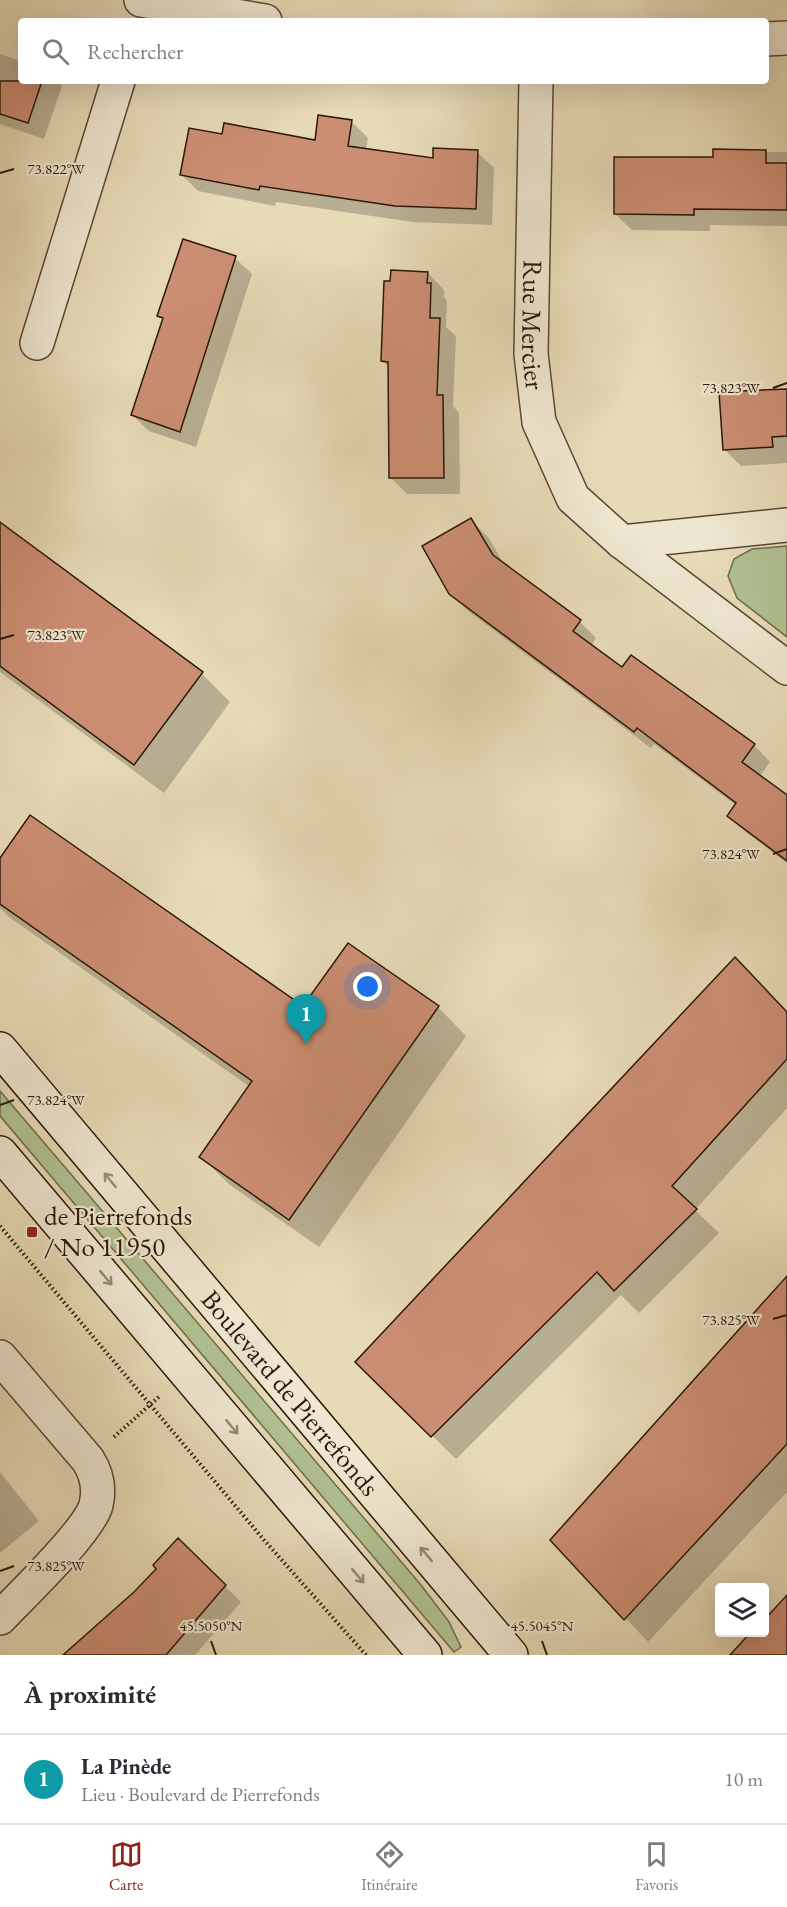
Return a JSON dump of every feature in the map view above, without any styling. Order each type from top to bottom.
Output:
[{"type":"street","points":[[137,18],[142,0],[247,18]]},
{"type":"street","points":[[769,39],[787,38]]},
{"type":"street","points":[[37,343],[116,84]]},
{"type":"street","name":"Rue Mercier","points":[[536,84],[531,354],[539,422],[573,498],[622,542],[787,668]]},
{"type":"street","points":[[622,542],[787,525]]},
{"type":"street","name":"Boulevard de Pierrefonds","points":[[0,1049],[511,1655]]},
{"type":"street","points":[[0,1153],[424,1655]]},
{"type":"street","points":[[0,1357],[88,1460],[97,1479],[97,1491],[95,1506],[82,1530],[0,1618]]},
{"type":"path","points":[[0,1227],[366,1655]]},
{"type":"path","points":[[107,1444],[151,1405]]},
{"type":"green space","points":[[787,546],[787,637],[737,598],[728,576],[734,559],[752,549]]},
{"type":"green space","points":[[0,1091],[421,1585],[449,1622],[461,1647],[454,1652],[0,1116]]},
{"type":"building","points":[[0,81],[41,84],[28,123],[0,114]]},
{"type":"building","points":[[318,115],[352,120],[348,146],[433,158],[433,148],[478,150],[476,209],[395,206],[260,186],[259,190],[180,175],[189,128],[222,134],[224,123],[315,140]]},
{"type":"building","points":[[713,149],[766,150],[766,163],[787,163],[787,210],[694,209],[694,215],[614,214],[614,157],[713,157]]},
{"type":"building","points":[[183,239],[236,256],[180,432],[131,415],[163,318],[157,316]]},
{"type":"building","points":[[391,270],[428,272],[427,283],[431,283],[430,318],[440,318],[437,395],[443,395],[444,478],[389,478],[388,362],[381,361],[384,281],[390,281]]},
{"type":"building","points":[[787,389],[787,436],[772,437],[773,447],[723,450],[719,392]]},
{"type":"building","points":[[471,518],[493,555],[581,620],[573,631],[622,667],[631,655],[755,744],[742,762],[787,795],[787,861],[727,816],[736,803],[637,728],[634,732],[449,594],[422,546]]},
{"type":"building","points":[[0,522],[203,672],[134,765],[0,666]]},
{"type":"building","points":[[30,815],[303,1006],[348,943],[439,1006],[289,1220],[199,1157],[252,1081],[0,904],[0,858]]},
{"type":"building","points":[[735,957],[787,1012],[787,1059],[672,1186],[697,1209],[614,1291],[597,1272],[431,1437],[355,1362]]},
{"type":"building","points":[[787,1276],[787,1444],[624,1620],[550,1540]]},
{"type":"building","points":[[178,1538],[226,1585],[166,1655],[63,1655],[134,1592],[156,1569],[153,1565]]},
{"type":"building","points":[[787,1595],[787,1655],[730,1655],[746,1637],[769,1637],[769,1615]]},
{"type":"place","name":"La Pinède","points":[[306,1044]]},
{"type":"place","name":"de Pierrefonds / No 11950","points":[[32,1232]]}]
